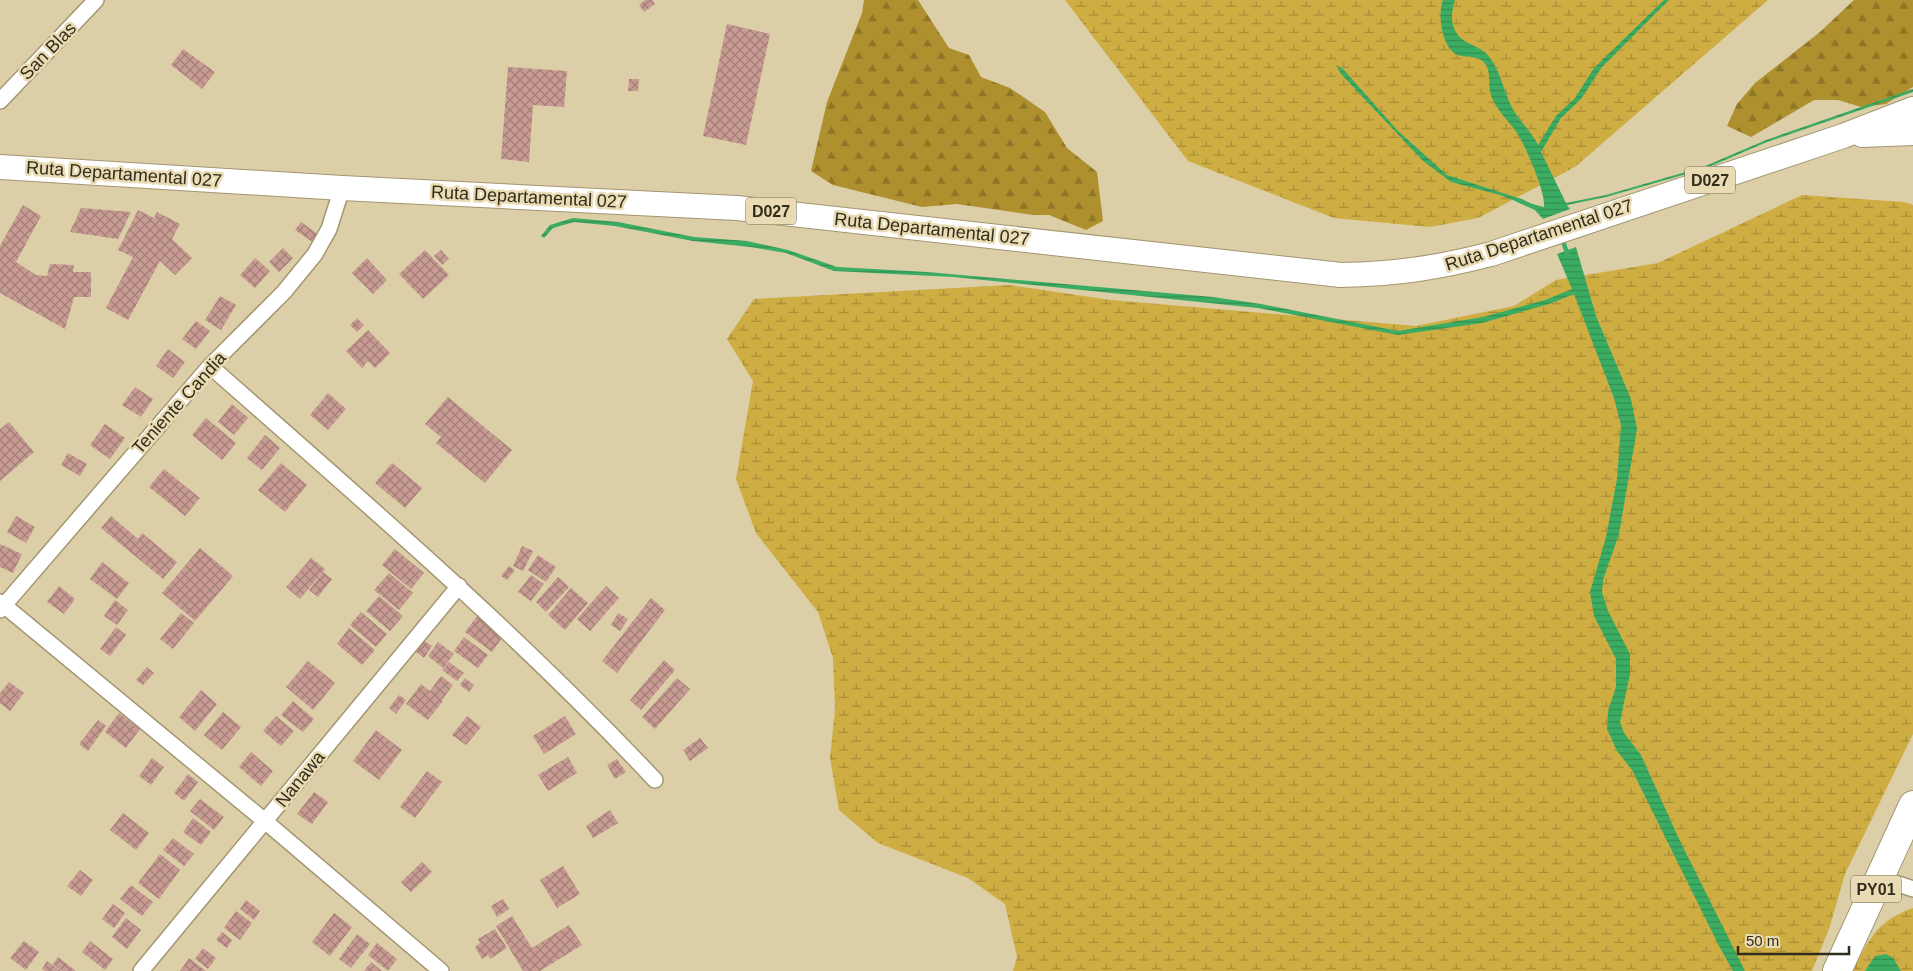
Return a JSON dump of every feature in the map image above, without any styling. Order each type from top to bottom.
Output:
[{"type":"highway","name":"PY01","points":[[1837,971],[1913,805]]},
{"type":"main road","name":"Ruta Departamental 027","points":[[0,167],[342,188],[737,208],[1341,275],[1380,275],[1437,268],[1534,240],[1843,136],[1913,109]]},
{"type":"main road","name":"Ruta Departamental 027","points":[[1843,136],[1913,133]]},
{"type":"street","name":"San Blas","points":[[0,101],[96,0]]},
{"type":"street","name":"Teniente Candia","points":[[1,606],[210,366],[284,292],[315,254],[329,229],[342,188]]},
{"type":"street","points":[[210,366],[459,586],[568,689],[655,780]]},
{"type":"street","name":"Nanawa","points":[[141,971],[459,586]]},
{"type":"street","points":[[1,606],[266,822],[441,971]]},
{"type":"street","points":[[1880,878],[1913,889]]},
{"type":"green space","points":[[864,0],[918,0],[949,48],[969,55],[981,77],[1010,88],[1045,112],[1067,148],[1097,172],[1103,221],[1086,230],[1049,215],[1033,215],[957,204],[922,207],[833,185],[811,171],[827,102],[862,13]]},
{"type":"green space","points":[[1065,0],[1768,0],[1575,167],[1478,218],[1430,227],[1334,218],[1188,161]]},
{"type":"green space","points":[[1854,0],[1913,0],[1913,87],[1886,104],[1861,107],[1838,100],[1814,100],[1751,137],[1727,126],[1737,104],[1755,83],[1820,32]]},
{"type":"green space","points":[[1802,195],[1904,202],[1913,205],[1913,734],[1845,874],[1830,926],[1812,971],[1013,971],[1017,957],[1005,904],[968,878],[878,843],[839,810],[830,758],[835,709],[833,658],[818,612],[756,533],[736,479],[753,381],[727,339],[754,299],[1010,285],[1111,300],[1416,326],[1514,306],[1556,280],[1658,263]]},
{"type":"green space","points":[[1913,908],[1913,971],[1852,971],[1875,932],[1890,919]]},
{"type":"shaded area","points":[[1443,0],[1455,0],[1452,23],[1455,30],[1462,39],[1482,50],[1490,58],[1514,111],[1538,145],[1556,116],[1575,98],[1594,68],[1664,0],[1669,0],[1602,67],[1581,99],[1561,118],[1541,152],[1566,203],[1606,195],[1703,167],[1766,140],[1913,89],[1913,92],[1767,142],[1704,169],[1606,197],[1567,205],[1570,209],[1543,219],[1532,207],[1532,204],[1544,207],[1542,191],[1534,169],[1517,133],[1493,100],[1486,65],[1477,58],[1458,55],[1448,46],[1442,31],[1441,22]]},
{"type":"shaded area","points":[[1336,65],[1343,69],[1398,131],[1447,175],[1524,200],[1523,204],[1500,195],[1451,182],[1422,160],[1341,74]]},
{"type":"shaded area","points":[[573,218],[618,222],[694,237],[747,241],[788,250],[837,267],[927,272],[1213,297],[1261,304],[1398,331],[1483,317],[1545,300],[1572,289],[1557,254],[1576,247],[1596,316],[1631,399],[1637,429],[1619,534],[1603,580],[1602,592],[1608,611],[1630,654],[1630,674],[1620,722],[1624,733],[1641,755],[1679,839],[1745,971],[1733,971],[1632,770],[1617,751],[1607,729],[1608,711],[1616,687],[1616,659],[1594,616],[1590,592],[1606,537],[1617,479],[1621,425],[1614,398],[1574,294],[1549,304],[1482,323],[1398,335],[1258,308],[954,277],[834,271],[786,253],[693,241],[615,226],[574,222],[553,228],[544,238],[541,236],[550,225]]},
{"type":"shaded area","points":[[1886,954],[1893,958],[1901,971],[1865,971],[1875,956]]},
{"type":"building","points":[[645,0],[652,0],[655,4],[644,12],[639,5]]},
{"type":"building","points":[[727,24],[770,34],[746,145],[703,136]]},
{"type":"building","points":[[183,49],[215,72],[202,89],[171,65]]},
{"type":"building","points":[[508,67],[567,71],[564,107],[533,105],[529,162],[501,159]]},
{"type":"building","points":[[629,79],[639,79],[638,91],[628,91]]},
{"type":"building","points":[[23,205],[41,216],[16,262],[36,275],[47,276],[50,264],[74,265],[73,272],[91,272],[91,297],[74,297],[65,329],[0,293],[0,246]]},
{"type":"building","points":[[81,208],[131,212],[118,239],[70,232]]},
{"type":"building","points":[[138,210],[154,218],[157,212],[180,224],[172,239],[192,258],[175,275],[160,261],[128,320],[106,308],[133,257],[118,250]]},
{"type":"building","points":[[301,222],[319,235],[314,243],[295,230]]},
{"type":"building","points":[[283,248],[293,258],[279,272],[269,262]]},
{"type":"building","points":[[425,250],[449,275],[423,299],[399,274]]},
{"type":"building","points":[[441,250],[449,259],[442,265],[434,256]]},
{"type":"building","points":[[255,258],[270,271],[255,288],[240,275]]},
{"type":"building","points":[[367,258],[387,280],[373,294],[352,273]]},
{"type":"building","points":[[220,296],[236,305],[221,330],[205,320]]},
{"type":"building","points":[[357,318],[364,325],[357,332],[350,325]]},
{"type":"building","points":[[196,321],[210,331],[196,349],[182,339]]},
{"type":"building","points":[[368,330],[390,353],[375,368],[368,361],[362,368],[346,351]]},
{"type":"building","points":[[168,349],[185,362],[173,378],[156,366]]},
{"type":"building","points":[[135,387],[153,399],[141,417],[122,405]]},
{"type":"building","points":[[328,393],[346,409],[328,430],[310,415]]},
{"type":"building","points":[[448,397],[512,450],[485,483],[436,443],[441,437],[425,424]]},
{"type":"building","points":[[232,404],[248,418],[234,435],[218,422]]},
{"type":"building","points":[[206,418],[236,443],[222,460],[192,435]]},
{"type":"building","points":[[9,422],[34,452],[0,481],[0,429]]},
{"type":"building","points":[[105,424],[125,438],[110,459],[90,445]]},
{"type":"building","points":[[265,435],[280,448],[262,470],[247,458]]},
{"type":"building","points":[[68,453],[87,464],[80,476],[61,465]]},
{"type":"building","points":[[281,463],[307,485],[285,512],[258,490]]},
{"type":"building","points":[[392,463],[422,488],[405,508],[375,483]]},
{"type":"building","points":[[164,469],[200,498],[185,516],[149,487]]},
{"type":"building","points":[[16,516],[35,527],[26,543],[7,532]]},
{"type":"building","points":[[111,516],[138,539],[142,533],[177,562],[163,579],[101,528]]},
{"type":"building","points":[[0,544],[22,554],[13,573],[0,567]]},
{"type":"building","points":[[522,546],[533,551],[523,571],[513,566]]},
{"type":"building","points":[[200,548],[233,576],[195,621],[162,593]]},
{"type":"building","points":[[395,549],[424,573],[411,589],[382,565]]},
{"type":"building","points":[[538,555],[556,567],[546,582],[528,570]]},
{"type":"building","points":[[311,558],[325,569],[300,599],[286,587]]},
{"type":"building","points":[[102,562],[129,583],[117,599],[90,579]]},
{"type":"building","points":[[509,566],[515,570],[507,580],[501,576]]},
{"type":"building","points":[[323,572],[332,579],[318,597],[309,590]]},
{"type":"building","points":[[389,573],[413,593],[399,610],[374,590]]},
{"type":"building","points":[[531,575],[544,584],[531,601],[518,592]]},
{"type":"building","points":[[558,577],[569,587],[546,612],[536,602]]},
{"type":"building","points":[[59,586],[75,599],[64,614],[47,602]]},
{"type":"building","points":[[606,586],[619,598],[590,631],[577,619]]},
{"type":"building","points":[[571,588],[588,603],[565,630],[548,615]]},
{"type":"building","points":[[379,596],[403,616],[390,631],[366,611]]},
{"type":"building","points":[[651,598],[665,610],[617,673],[602,661]]},
{"type":"building","points":[[115,600],[128,610],[117,625],[104,616]]},
{"type":"building","points":[[361,612],[387,634],[376,647],[350,625]]},
{"type":"building","points":[[181,613],[194,623],[173,649],[160,639]]},
{"type":"building","points":[[618,613],[628,619],[620,631],[611,625]]},
{"type":"building","points":[[478,615],[504,635],[492,652],[465,632]]},
{"type":"building","points":[[116,627],[126,635],[110,656],[100,649]]},
{"type":"building","points":[[349,628],[375,650],[362,665],[337,644]]},
{"type":"building","points":[[464,637],[488,655],[478,668],[454,651]]},
{"type":"building","points":[[423,640],[432,646],[424,658],[415,651]]},
{"type":"building","points":[[438,642],[454,654],[443,668],[428,656]]},
{"type":"building","points":[[664,660],[675,670],[641,710],[630,700]]},
{"type":"building","points":[[308,661],[335,683],[313,710],[286,687]]},
{"type":"building","points":[[449,662],[464,673],[457,681],[442,670]]},
{"type":"building","points":[[147,667],[154,673],[143,685],[136,680]]},
{"type":"building","points":[[441,676],[453,685],[442,700],[437,697],[443,701],[428,720],[406,704],[421,684],[430,691]]},
{"type":"building","points":[[465,678],[474,685],[469,692],[460,685]]},
{"type":"building","points":[[677,678],[690,689],[655,729],[642,717]]},
{"type":"building","points":[[9,682],[24,693],[10,711],[0,703],[0,693]]},
{"type":"building","points":[[201,690],[217,704],[195,731],[179,717]]},
{"type":"building","points":[[399,695],[406,700],[396,714],[389,708]]},
{"type":"building","points":[[293,701],[314,719],[303,732],[281,715]]},
{"type":"building","points":[[223,712],[241,727],[222,750],[204,735]]},
{"type":"building","points":[[119,713],[140,729],[126,748],[105,732]]},
{"type":"building","points":[[276,716],[294,731],[281,746],[263,731]]},
{"type":"building","points":[[467,716],[481,727],[466,745],[452,735]]},
{"type":"building","points":[[565,716],[576,734],[544,754],[533,736]]},
{"type":"building","points":[[98,720],[106,726],[88,751],[79,744]]},
{"type":"building","points":[[376,730],[402,750],[379,780],[353,761]]},
{"type":"building","points":[[700,738],[708,748],[690,761],[683,750]]},
{"type":"building","points":[[251,752],[273,771],[261,786],[239,767]]},
{"type":"building","points":[[568,757],[577,773],[548,791],[538,775]]},
{"type":"building","points":[[152,758],[164,767],[151,785],[139,776]]},
{"type":"building","points":[[617,759],[626,772],[615,779],[607,765]]},
{"type":"building","points":[[427,771],[442,782],[415,818],[400,807]]},
{"type":"building","points":[[188,774],[198,782],[184,801],[174,793]]},
{"type":"building","points":[[314,792],[328,802],[312,824],[297,814]]},
{"type":"building","points":[[200,799],[224,817],[214,830],[190,811]]},
{"type":"building","points":[[610,810],[618,823],[593,838],[586,826]]},
{"type":"building","points":[[123,813],[149,833],[136,850],[110,830]]},
{"type":"building","points":[[193,818],[211,832],[201,845],[183,832]]},
{"type":"building","points":[[173,838],[194,854],[184,866],[163,850]]},
{"type":"building","points":[[160,854],[180,870],[159,899],[138,883]]},
{"type":"building","points":[[422,862],[432,872],[411,892],[401,882]]},
{"type":"building","points":[[563,866],[580,894],[557,908],[540,880]]},
{"type":"building","points":[[80,870],[93,880],[81,896],[67,886]]},
{"type":"building","points":[[131,885],[153,902],[142,916],[120,899]]},
{"type":"building","points":[[503,899],[509,909],[497,917],[491,906]]},
{"type":"building","points":[[246,900],[260,911],[254,920],[240,909]]},
{"type":"building","points":[[113,904],[125,913],[114,928],[102,919]]},
{"type":"building","points":[[236,911],[252,923],[240,940],[224,928]]},
{"type":"building","points":[[334,913],[352,927],[330,956],[312,942]]},
{"type":"building","points":[[512,916],[532,948],[569,925],[582,945],[540,971],[523,971],[496,926]]},
{"type":"building","points":[[126,918],[141,930],[127,949],[112,937]]},
{"type":"building","points":[[495,929],[507,948],[490,959],[488,955],[482,959],[475,947],[480,943],[478,939]]},
{"type":"building","points":[[222,932],[232,940],[227,948],[216,940]]},
{"type":"building","points":[[357,934],[370,944],[351,968],[339,959]]},
{"type":"building","points":[[24,941],[39,952],[26,970],[10,958]]},
{"type":"building","points":[[90,941],[113,959],[105,970],[82,952]]},
{"type":"building","points":[[377,943],[397,959],[388,971],[368,955]]},
{"type":"building","points":[[203,948],[216,958],[208,969],[195,959]]},
{"type":"building","points":[[58,957],[76,971],[62,971],[53,964]]},
{"type":"building","points":[[189,958],[206,971],[180,971]]},
{"type":"building","points":[[47,961],[61,971],[45,971],[42,969]]},
{"type":"building","points":[[371,962],[382,971],[364,971]]},
{"type":"waterway","points":[[1518,200],[1536,208]]},
{"type":"waterway","points":[[1562,239],[1568,255]]}]
